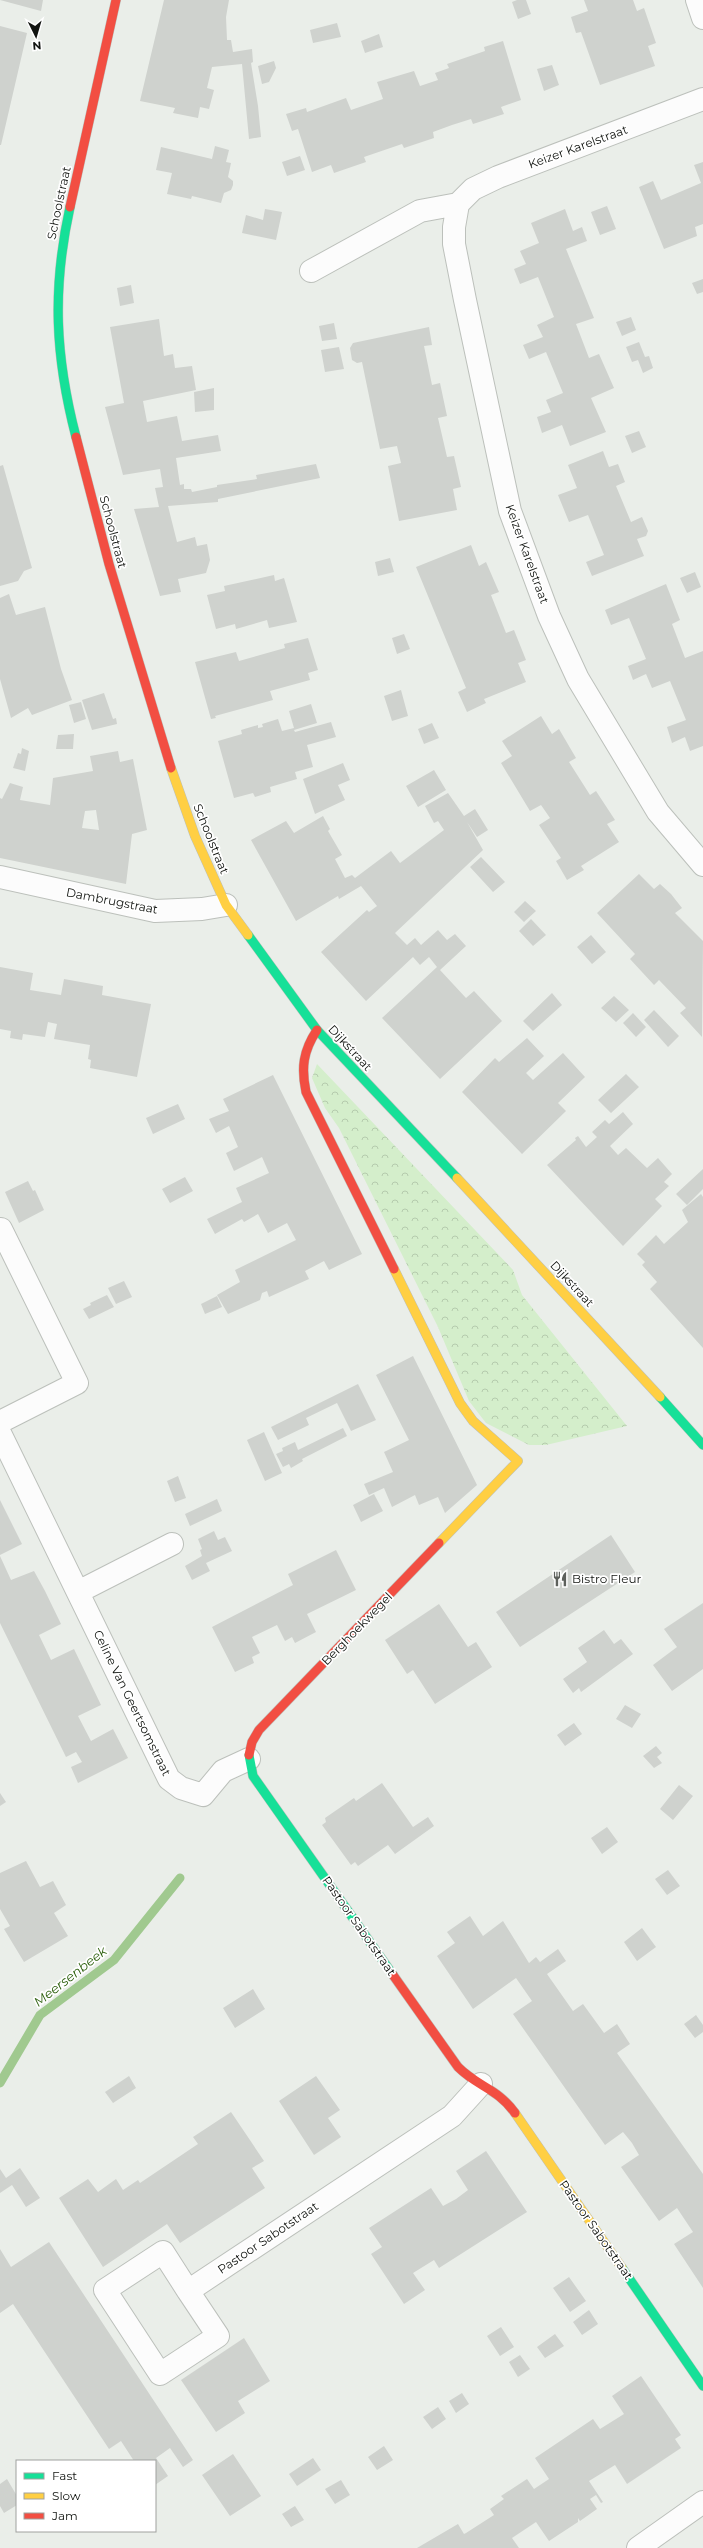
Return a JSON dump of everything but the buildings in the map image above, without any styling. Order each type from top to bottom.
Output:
[{"type":"street","name":"Schoolstraat","points":[[116,0],[63,240],[57,295],[59,348],[70,413],[109,564],[168,761],[195,836],[226,905],[317,1030]]},
{"type":"street","points":[[696,0],[703,18]]},
{"type":"street","name":"Keizer Karelstraat","points":[[703,99],[498,177],[473,189],[458,204],[454,227],[454,244],[510,511],[549,616],[578,679],[658,812],[703,865]]},
{"type":"street","points":[[311,271],[420,211],[458,204]]},
{"type":"street","name":"Dambrugstraat","points":[[0,877],[155,911],[202,909],[226,905]]},
{"type":"street","name":"Dijkstraat","points":[[518,1461],[473,1421],[460,1403],[306,1092],[301,1070],[304,1050],[317,1030],[690,1425],[703,1445]]},
{"type":"street","points":[[0,1422],[77,1383],[1,1230]]},
{"type":"street","name":"Celine Van Geertsomstraat","points":[[0,1433],[169,1779],[181,1788],[203,1795],[223,1771],[249,1759]]},
{"type":"street","name":"Berghoekwegel","points":[[249,1759],[249,1743],[258,1730],[518,1461]]},
{"type":"street","points":[[78,1592],[172,1544]]},
{"type":"street","name":"Pastoor Sabotstraat","points":[[249,1759],[253,1776],[458,2067],[468,2079],[480,2084],[491,2086],[506,2100],[703,2386]]},
{"type":"street","name":"Pastoor Sabotstraat","points":[[188,2291],[452,2116],[480,2084]]},
{"type":"street","points":[[163,2252],[188,2291],[218,2336],[160,2374],[105,2290],[163,2252]]},
{"type":"street","points":[[638,2548],[703,2502]]},
{"type":"green space","points":[[317,1064],[513,1270],[522,1295],[627,1426],[546,1445],[529,1445],[486,1423],[469,1401],[438,1327],[339,1128],[325,1108],[312,1078]]},
{"type":"waterway","name":"Meersenbeek","points":[[0,2083],[40,2015],[114,1960],[180,1878]]},
{"type":"traffic: fast","points":[[70,207],[60,266],[58,322],[64,378],[76,437]]},
{"type":"traffic: fast","points":[[248,935],[317,1030],[457,1178]]},
{"type":"traffic: fast","points":[[660,1397],[703,1445]]},
{"type":"traffic: fast","points":[[249,1755],[253,1776],[393,1975]]},
{"type":"traffic: fast","points":[[622,2268],[703,2386]]},
{"type":"traffic: slow","points":[[171,768],[195,836],[226,905],[248,935]]},
{"type":"traffic: slow","points":[[457,1178],[660,1397]]},
{"type":"traffic: slow","points":[[394,1269],[460,1403],[473,1421],[518,1461],[439,1543]]},
{"type":"traffic: slow","points":[[515,2113],[622,2268]]},
{"type":"traffic: jam","points":[[70,207],[116,0]]},
{"type":"traffic: jam","points":[[76,437],[109,564],[171,768]]},
{"type":"traffic: jam","points":[[317,1030],[312,1038],[304,1060],[304,1083],[306,1092],[394,1269]]},
{"type":"traffic: jam","points":[[249,1755],[252,1742],[259,1730],[439,1543]]},
{"type":"traffic: jam","points":[[393,1975],[458,2067],[465,2074],[501,2098],[515,2113]]},
{"type":"place","name":"Bistro Fleur","points":[[560,1579]]}]
